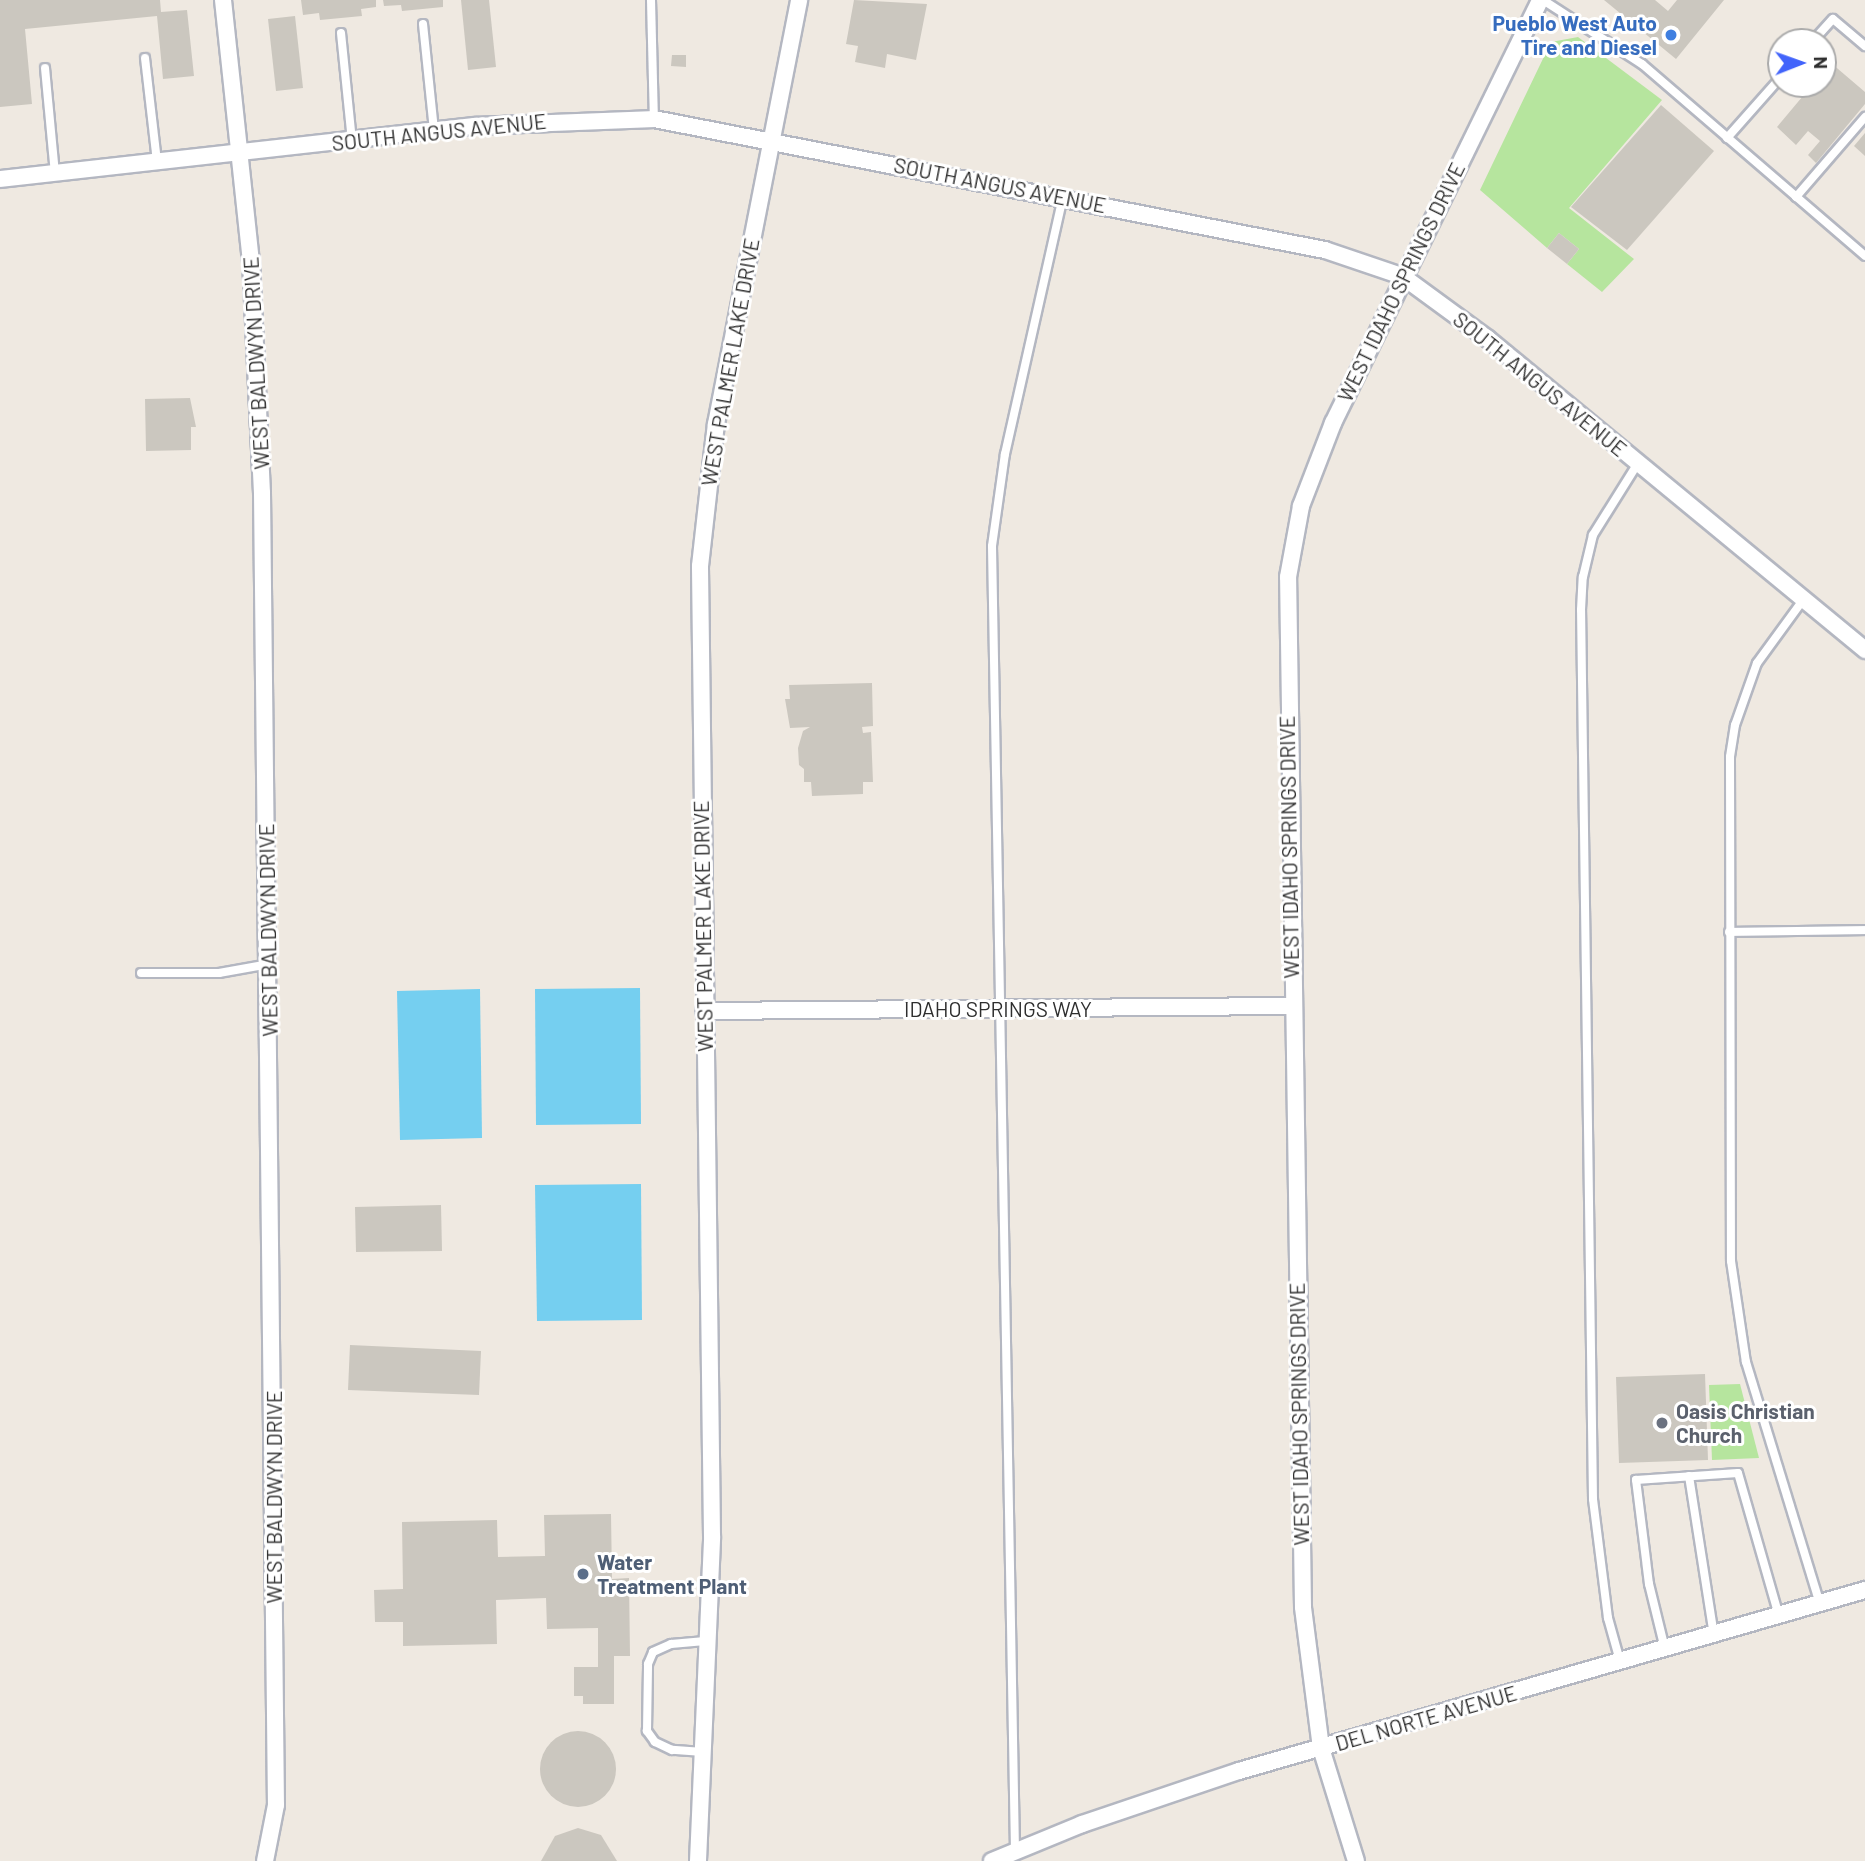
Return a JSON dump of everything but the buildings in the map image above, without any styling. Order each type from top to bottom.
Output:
[{"type":"street","name":"WEST BALDWYN DRIVE","points":[[223,0],[242,153],[262,480],[276,1805],[265,1861]]},
{"type":"street","name":"WEST PALMER LAKE DRIVE","points":[[698,1861],[709,1641],[698,632],[703,519],[716,424],[799,0]]},
{"type":"street","name":"WEST IDAHO SPRINGS DRIVE","points":[[1356,1861],[1321,1748],[1303,1607],[1286,611],[1292,546],[1301,506],[1333,423],[1402,276],[1541,0]]},
{"type":"street","name":"SOUTH ANGUS AVENUE","points":[[0,179],[535,121],[654,119],[772,139],[1325,250],[1402,276],[1548,386],[1865,650]]},
{"type":"street","name":"IDAHO SPRINGS WAY","points":[[704,1011],[1292,1006]]},
{"type":"street","name":"DEL NORTE AVENUE","points":[[992,1861],[1148,1800],[1865,1590]]},
{"type":"lane","points":[[652,0],[654,119]]},
{"type":"lane","points":[[1541,0],[1642,64],[1865,256]]},
{"type":"lane","points":[[1825,28],[1833,19],[1865,46]]},
{"type":"lane","points":[[423,24],[435,131]]},
{"type":"lane","points":[[341,33],[352,141]]},
{"type":"lane","points":[[145,58],[157,162]]},
{"type":"lane","points":[[45,68],[55,173]]},
{"type":"lane","points":[[1727,138],[1767,93]]},
{"type":"lane","points":[[1796,197],[1865,117]]},
{"type":"lane","points":[[1015,1851],[992,546],[1005,454],[1063,197]]},
{"type":"lane","points":[[1620,1662],[1608,1618],[1593,1499],[1581,610],[1583,577],[1593,535],[1638,463]]},
{"type":"lane","points":[[1802,600],[1757,663],[1735,725],[1730,932],[1731,1261],[1735,1304],[1746,1362],[1820,1604]]},
{"type":"lane","points":[[1730,932],[1865,930]]},
{"type":"lane","points":[[141,973],[219,973],[269,964]]},
{"type":"lane","points":[[1665,1649],[1648,1584],[1636,1480],[1738,1473],[1779,1616]]},
{"type":"lane","points":[[1689,1476],[1714,1635]]},
{"type":"lane","points":[[703,1752],[672,1749],[655,1742],[647,1731],[648,1664],[653,1652],[671,1644],[709,1641]]},
{"type":"green space","points":[[1578,37],[1662,100],[1569,208],[1634,259],[1602,292],[1567,264],[1579,249],[1559,233],[1547,248],[1480,190],[1551,42]]},
{"type":"green space","points":[[1740,1384],[1759,1458],[1712,1460],[1709,1385]]},
{"type":"water","points":[[640,988],[641,1124],[536,1125],[535,989]]},
{"type":"water","points":[[480,989],[482,1138],[400,1140],[397,991]]},
{"type":"water","points":[[641,1184],[642,1320],[537,1321],[535,1185]]},
{"type":"place","name":"Pueblo West Auto Tire and Diesel","points":[[1671,35]]},
{"type":"place","name":"Oasis Christian Church","points":[[1662,1423]]},
{"type":"place","name":"Water Treatment Plant","points":[[583,1574]]}]
